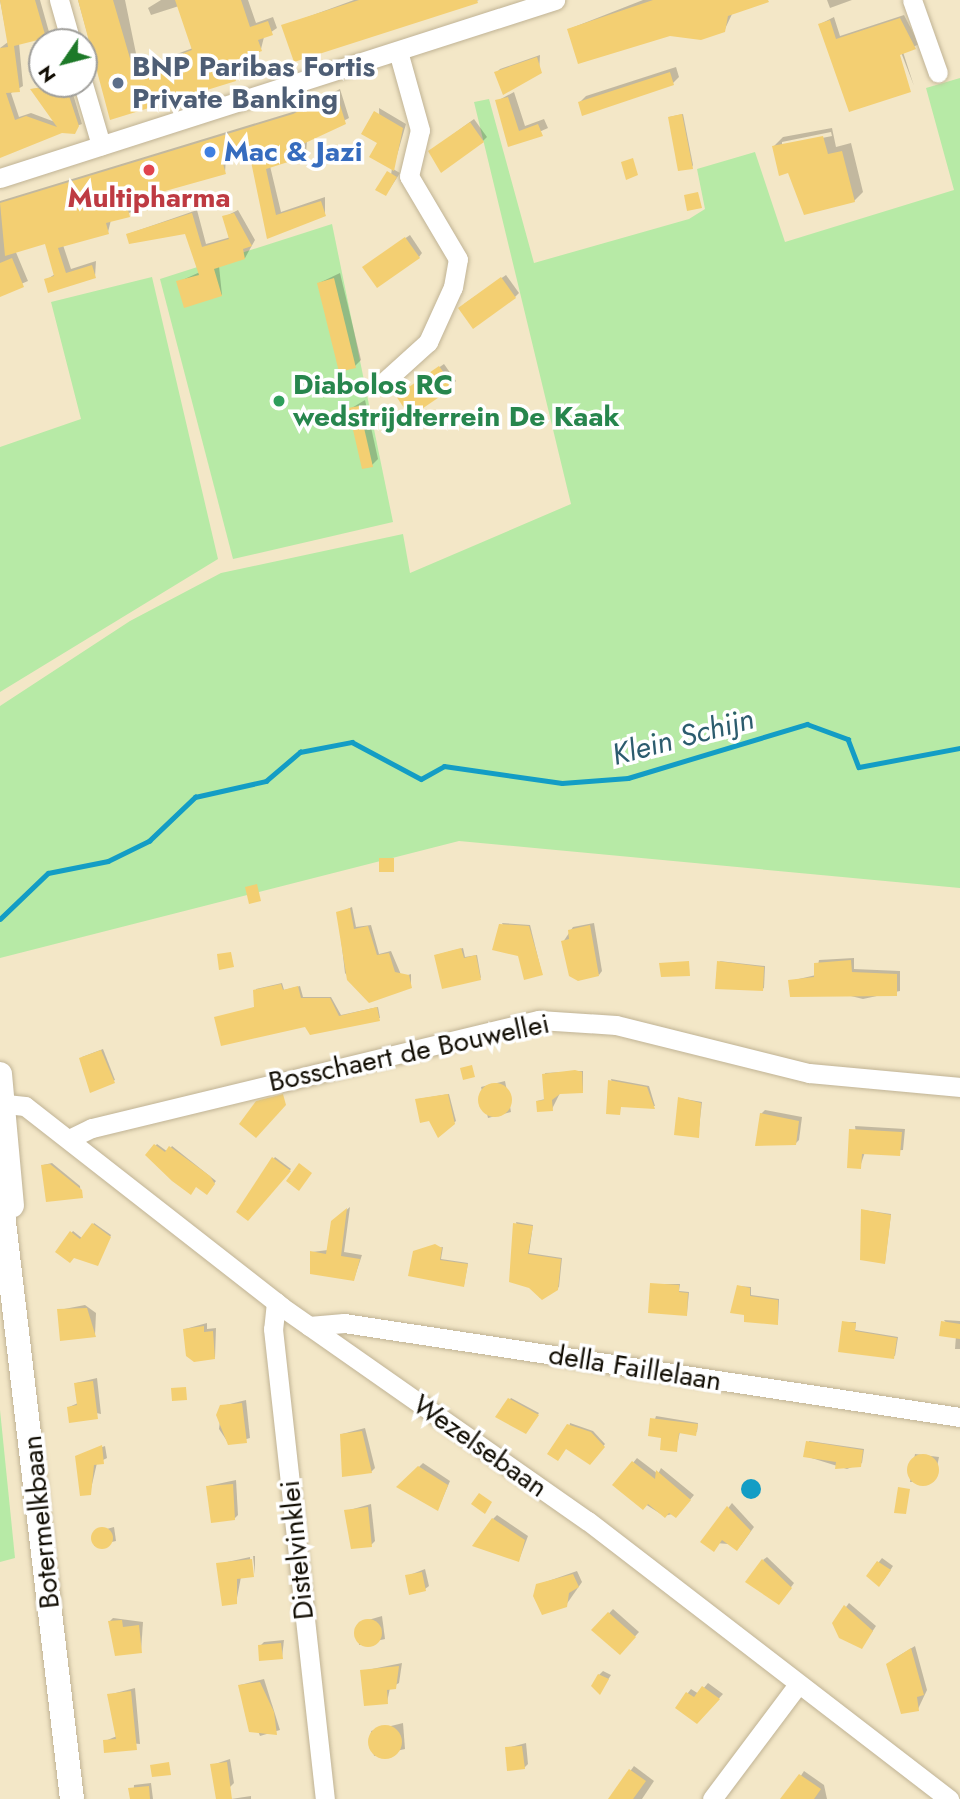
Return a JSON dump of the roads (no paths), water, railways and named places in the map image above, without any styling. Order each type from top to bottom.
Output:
[{"type":"main road","name":"Botermelkbaan","points":[[0,1074],[6,1104],[4,1150],[11,1244],[72,1799]]},
{"type":"main road","name":"Botermelkbaan","points":[[0,1188],[11,1244]]},
{"type":"street","points":[[59,0],[67,28]]},
{"type":"street","points":[[0,178],[555,0]]},
{"type":"street","points":[[912,0],[938,73]]},
{"type":"street","points":[[386,380],[428,342],[453,287],[458,259],[409,176],[420,130],[398,51]]},
{"type":"street","points":[[87,98],[101,145]]},
{"type":"street","name":"Bosschaert de Bouwellei","points":[[69,1139],[105,1124],[539,1020],[615,1025],[808,1073],[960,1087]]},
{"type":"street","name":"Wezelsebaan","points":[[6,1104],[25,1106],[276,1302],[588,1521],[796,1687],[949,1799]]},
{"type":"street","name":"Distelvinklei","points":[[276,1302],[273,1329],[325,1799]]},
{"type":"street","name":"della Faillelaan","points":[[309,1326],[344,1323],[960,1417]]},
{"type":"street","points":[[712,1799],[796,1687]]},
{"type":"water","points":[[747,1479],[755,1479],[761,1489],[755,1499],[747,1499],[741,1493],[741,1485]]},
{"type":"waterway","name":"Klein Schijn","points":[[0,919],[48,873],[108,861],[149,841],[195,797],[266,781],[300,752],[352,742],[421,779],[444,766],[562,783],[628,778],[807,724],[848,739],[859,767],[960,748]]},
{"type":"place","name":"BNP Paribas Fortis Private Banking","points":[[118,83]]},
{"type":"place","name":"Mac & Jazi","points":[[210,152]]},
{"type":"place","name":"Multipharma","points":[[149,170]]},
{"type":"place","name":"Diabolos RC wedstrijdterrein De Kaak","points":[[279,401]]}]
